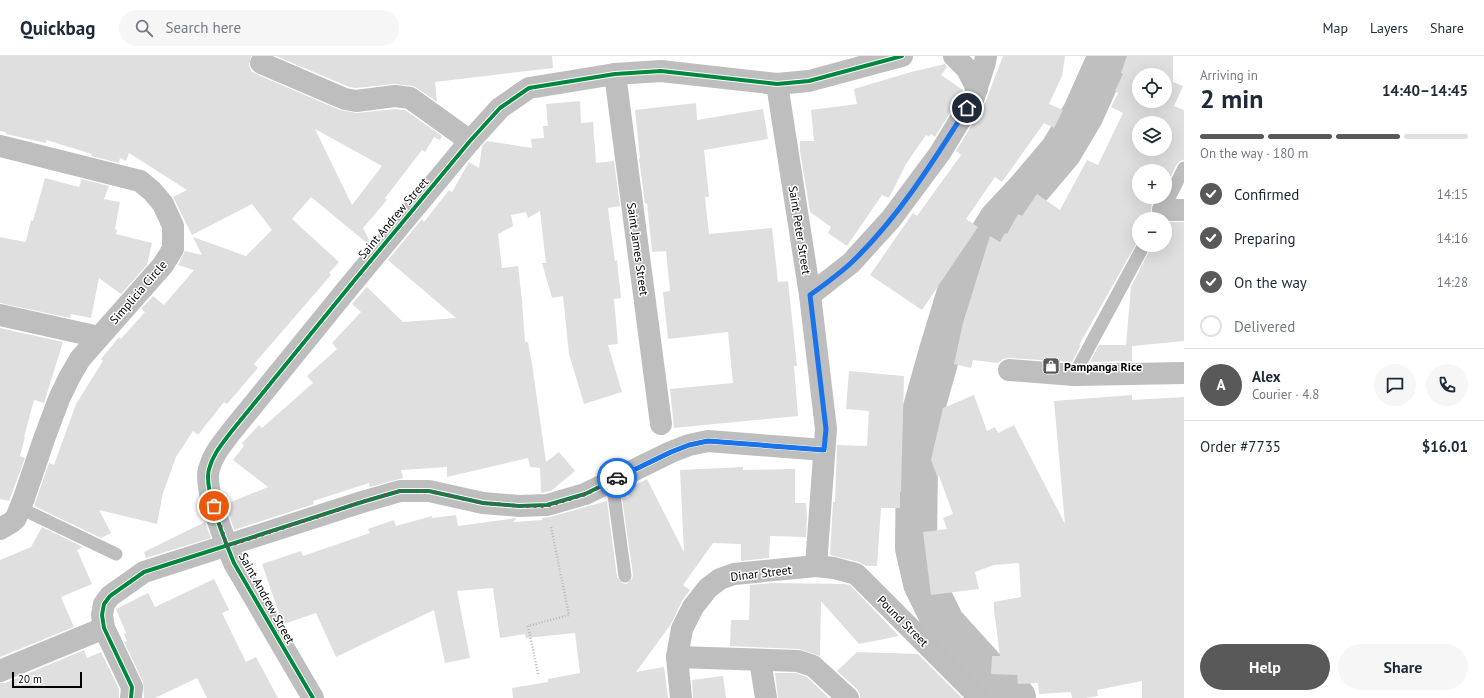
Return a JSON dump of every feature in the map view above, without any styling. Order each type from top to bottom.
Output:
[{"type":"street","name":"Saint Andrew Street","points":[[313,698],[243,580],[227,546],[209,487],[208,470],[214,454],[353,282],[470,141],[500,108],[529,88],[615,74],[661,71],[777,84],[809,81],[902,56]]},
{"type":"street","points":[[954,56],[967,69],[977,89]]},
{"type":"street","points":[[810,295],[851,263],[892,219],[940,152],[974,97],[986,56]]},
{"type":"street","points":[[261,64],[329,91],[345,99],[356,101],[395,96],[410,98],[470,141]]},
{"type":"street","name":"Saint James Street","points":[[615,74],[661,424]]},
{"type":"street","name":"Saint Peter Street","points":[[777,84],[810,295],[826,429],[816,566]]},
{"type":"street","name":"Simplicia Circle","points":[[0,146],[140,181],[152,191],[163,204],[173,226],[173,249],[163,265],[99,337],[80,360],[69,378],[44,439],[16,518],[0,529]]},
{"type":"street","points":[[0,315],[99,337]]},
{"type":"street","points":[[1009,370],[1074,375],[1184,373]]},
{"type":"street","points":[[131,698],[132,688],[104,628],[102,615],[104,604],[110,596],[120,587],[144,572],[400,491],[429,491],[483,503],[519,506],[547,506],[586,494],[671,452],[689,445],[708,441],[824,450]]},
{"type":"street","name":"Dinar Street","points":[[681,698],[677,657],[682,629],[692,607],[708,588],[720,579],[734,574],[816,566]]},
{"type":"street","name":"Pound Street","points":[[816,566],[834,568],[856,574],[980,698]]},
{"type":"street","points":[[0,671],[104,628]]},
{"type":"street","points":[[677,657],[798,661],[813,666],[848,698]]},
{"type":"street","points":[[760,660],[766,698]]},
{"type":"lane","points":[[1169,212],[1184,168]]},
{"type":"lane","points":[[1074,375],[1140,252]]},
{"type":"lane","points":[[608,483],[614,495],[625,576]]},
{"type":"lane","points":[[20,508],[116,554]]},
{"type":"path","points":[[538,674],[528,626],[569,615],[550,520]]},
{"type":"building","points":[[0,56],[251,56],[249,65],[251,71],[340,110],[357,113],[395,109],[405,110],[442,136],[440,140],[434,137],[425,152],[422,150],[385,198],[387,200],[363,228],[370,242],[368,244],[311,197],[292,219],[339,262],[329,273],[331,275],[254,364],[258,368],[227,404],[224,402],[198,435],[193,431],[176,457],[163,493],[157,524],[99,510],[111,533],[101,538],[34,506],[49,463],[54,465],[76,404],[103,361],[101,359],[119,337],[121,339],[145,312],[141,309],[153,296],[164,305],[194,270],[178,265],[185,251],[202,255],[193,237],[246,256],[272,230],[252,204],[192,235],[173,197],[187,190],[129,153],[126,161],[120,158],[119,163],[91,156],[92,154],[46,140],[46,143],[6,134],[6,132],[0,131]],"holes":[[[315,129],[382,166],[352,205]]]},
{"type":"building","points":[[276,56],[552,56],[553,68],[435,82],[437,102],[412,86],[394,84],[356,88],[349,87]]},
{"type":"building","points":[[1003,56],[1065,56],[1062,76],[1049,104],[1063,110],[1054,128],[1044,123],[1002,182],[995,177],[966,219],[978,227],[922,310],[870,275],[913,213],[917,216],[961,155],[956,151],[985,103]]},
{"type":"building","points":[[1127,56],[1173,56],[1173,82],[1183,86],[1174,106],[1184,110],[1184,160],[1177,164],[1172,174],[1172,164],[1132,164],[1132,204],[1152,204],[1151,212],[1132,212],[1132,251],[1079,345],[1081,345],[1072,362],[1010,358],[1003,359],[998,363],[973,360],[971,368],[954,364],[963,323],[990,236],[1000,242],[1005,233],[1007,234],[1018,214],[1022,216],[1037,194],[1060,210],[1087,160],[1098,165],[1123,113],[1111,107],[1118,93],[1115,91],[1123,74],[1121,73]]},
{"type":"building","points":[[945,64],[947,67],[941,75],[963,90],[963,92],[935,137],[931,134],[929,137],[926,135],[906,164],[889,198],[882,195],[847,246],[828,233],[831,227],[810,212],[800,151],[800,141],[814,141],[811,110],[857,104],[854,89],[911,72]]},
{"type":"building","points":[[580,101],[581,123],[593,122],[596,163],[614,161],[620,206],[608,208],[615,261],[617,260],[621,298],[614,299],[618,344],[608,345],[622,392],[584,404],[569,354],[563,296],[552,298],[542,263],[546,263],[540,211],[528,218],[526,212],[511,215],[513,226],[498,234],[502,268],[518,266],[525,342],[528,342],[532,364],[546,462],[559,452],[575,471],[551,491],[541,493],[540,468],[530,467],[528,458],[447,477],[447,467],[401,470],[403,478],[370,487],[369,483],[313,501],[314,504],[234,530],[226,504],[268,487],[233,460],[244,446],[242,443],[259,425],[262,428],[313,383],[307,376],[337,349],[332,343],[361,312],[352,304],[367,287],[403,322],[456,318],[388,260],[422,219],[424,222],[449,190],[452,192],[469,162],[479,168],[482,146],[487,141],[532,148],[531,139],[544,138],[543,126],[548,126],[546,104]]},
{"type":"building","points":[[696,103],[697,120],[763,109],[768,139],[704,150],[709,197],[705,197],[709,234],[772,228],[778,282],[788,281],[797,366],[794,366],[798,416],[674,428],[670,389],[733,383],[728,332],[668,339],[663,292],[670,291],[666,251],[652,252],[647,203],[645,204],[639,158],[635,110]]},
{"type":"building","points":[[45,178],[79,187],[82,179],[109,186],[104,199],[120,202],[115,229],[117,230],[116,234],[152,243],[147,265],[121,294],[99,278],[91,318],[71,314],[70,318],[0,303],[0,237],[26,241],[31,220],[33,221]]},
{"type":"building","points":[[1172,222],[1184,222],[1184,341],[1132,346],[1132,361],[1090,362],[1099,345],[1126,345],[1131,287],[1148,252],[1172,252]]},
{"type":"building","points":[[0,328],[63,342],[44,403],[34,400],[20,456],[25,458],[9,501],[0,499]]},
{"type":"building","points":[[849,371],[904,376],[900,508],[881,508],[877,566],[866,566],[859,562],[830,555],[833,502],[835,502],[837,445],[867,446],[869,411],[846,409]]},
{"type":"building","points":[[974,395],[987,431],[995,427],[998,433],[1014,425],[1065,524],[1054,401],[1132,395],[1132,400],[1184,397],[1184,698],[1142,698],[1142,681],[1097,690],[1098,696],[1086,698],[1072,698],[1071,692],[1039,694],[1038,683],[1018,684],[1017,675],[991,674],[992,656],[1000,656],[994,602],[1021,597],[1019,563],[994,565],[975,572],[979,589],[931,595],[923,532],[947,529],[943,518],[953,514],[939,476],[937,476],[931,460],[943,408]]},
{"type":"building","points":[[743,467],[743,470],[795,469],[795,503],[806,503],[806,537],[770,536],[769,558],[741,561],[741,544],[713,543],[683,585],[690,590],[682,601],[671,624],[636,672],[664,667],[668,698],[513,698],[512,688],[548,682],[548,679],[580,673],[575,633],[526,638],[525,634],[500,638],[493,588],[457,591],[470,658],[445,663],[434,610],[336,657],[316,613],[284,624],[262,564],[301,551],[303,556],[370,533],[368,529],[394,520],[396,526],[432,516],[432,518],[456,515],[458,526],[517,518],[513,522],[542,520],[542,518],[607,501],[617,577],[622,583],[626,584],[632,579],[633,575],[622,498],[629,497],[626,490],[647,479],[684,552],[680,470]]},
{"type":"building","points":[[205,522],[211,538],[146,558],[144,552]]},
{"type":"building","points":[[42,527],[83,547],[77,550],[92,584],[61,597],[74,627],[0,657],[0,560],[31,547]]},
{"type":"building","points":[[214,579],[229,610],[222,613],[246,662],[256,657],[278,698],[207,698],[197,678],[155,698],[144,698],[143,682],[124,642],[127,641],[124,634],[126,633],[116,609],[148,593],[155,607]]},
{"type":"building","points":[[772,583],[850,585],[899,636],[859,644],[821,601],[820,656],[799,649],[730,646],[731,620],[749,620],[750,585]]},
{"type":"building","points":[[84,650],[87,658],[101,652],[119,689],[119,698],[0,698],[0,683],[5,683]]},
{"type":"building","points":[[857,652],[918,654],[962,698],[860,698],[860,694],[857,689],[837,671]]},
{"type":"building","points":[[775,673],[796,673],[807,677],[829,698],[778,698]]},
{"type":"building","points":[[723,676],[726,698],[693,698],[692,680]]},
{"type":"waterway","points":[[1015,698],[984,668],[944,624],[924,583],[916,548],[917,459],[922,415],[961,282],[1000,220],[1061,151],[1083,114],[1109,56]]},
{"type":"cycle path","points":[[313,698],[234,563],[212,502],[209,489],[209,469],[215,454],[231,432],[470,141],[500,108],[529,88],[615,74],[661,71],[777,84],[809,81],[902,56]]},
{"type":"cycle path","points":[[131,698],[132,687],[104,628],[102,615],[104,604],[110,596],[144,572],[400,491],[429,491],[483,503],[519,506],[547,505],[585,494],[671,452],[689,445],[708,441],[824,450]]},
{"type":"way so far","points":[[214,506],[227,546],[400,491],[429,491],[483,503],[519,506],[547,506],[586,494],[617,478]]},
{"type":"place","name":"Pampanga Rice","points":[[1051,366]]},
{"type":"route","points":[[617,478],[671,452],[689,445],[708,441],[824,450],[826,429],[810,295],[851,263],[892,219],[940,152],[967,108]]}]
